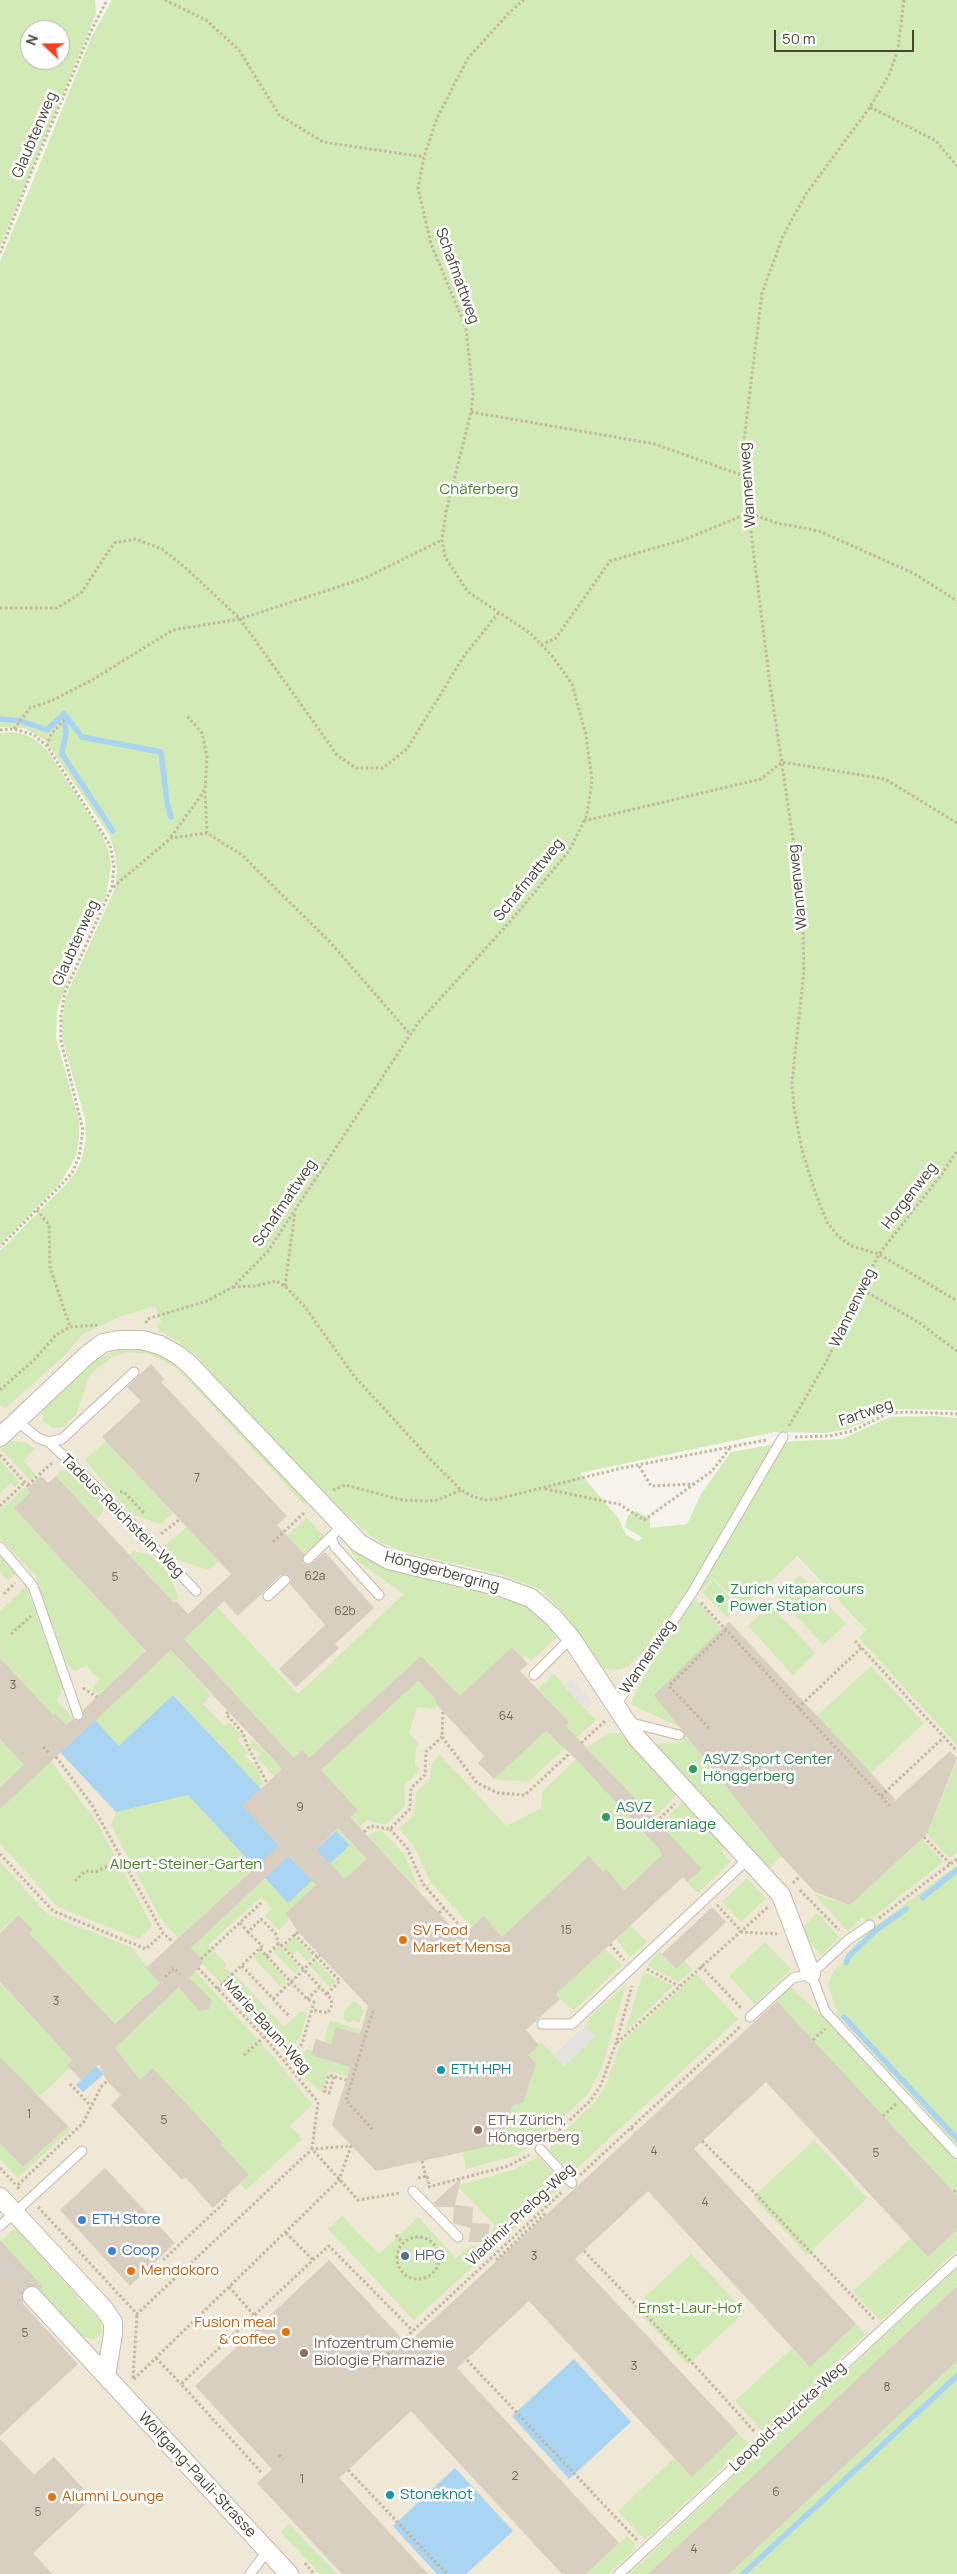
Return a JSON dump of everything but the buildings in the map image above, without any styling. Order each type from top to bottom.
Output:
[{"type":"street","name":"Hönggerbergring","points":[[0,1437],[87,1355],[103,1344],[118,1340],[142,1340],[160,1345],[190,1365],[337,1531],[389,1560],[501,1587],[531,1598],[571,1638],[614,1707],[658,1763],[748,1859],[787,1889],[797,1935],[811,1974]]},
{"type":"street","points":[[0,2197],[105,2310],[113,2322],[113,2334],[106,2376]]},
{"type":"street","name":"Wolfgang-Pauli-Strasse","points":[[32,2296],[289,2574]]},
{"type":"lane","name":"Tadeus-Reichstein-Weg","points":[[49,1442],[62,1439],[134,1372]]},
{"type":"lane","name":"Tadeus-Reichstein-Weg","points":[[17,1421],[38,1438],[49,1442],[105,1496],[196,1591]]},
{"type":"lane","name":"Wannenweg","points":[[614,1707],[692,1593],[783,1437]]},
{"type":"lane","points":[[308,1558],[337,1531]]},
{"type":"lane","points":[[337,1531],[335,1547],[380,1595]]},
{"type":"lane","points":[[0,1547],[33,1586],[78,1715]]},
{"type":"lane","points":[[268,1596],[285,1580]]},
{"type":"lane","points":[[534,1675],[571,1638]]},
{"type":"lane","points":[[625,1722],[678,1736]]},
{"type":"lane","points":[[542,2024],[572,2024],[748,1859]]},
{"type":"lane","points":[[750,2017],[793,1978],[811,1974],[848,1940],[870,1925]]},
{"type":"lane","points":[[811,1974],[824,2011],[957,2154]]},
{"type":"lane","points":[[540,2149],[572,2182]]},
{"type":"lane","points":[[0,2226],[82,2151]]},
{"type":"lane","points":[[411,2192],[458,2238]]},
{"type":"lane","name":"Leopold-Ruzicka-Weg","points":[[620,2574],[957,2260]]},
{"type":"lane","points":[[250,2574],[268,2550]]},
{"type":"path","name":"Glaubtenweg","points":[[0,253],[38,155],[91,31],[107,0]]},
{"type":"path","points":[[165,0],[206,20],[238,50],[279,116],[323,142],[424,157]]},
{"type":"path","name":"Schafmattweg","points":[[142,1340],[147,1319],[207,1301],[233,1287],[268,1251],[410,1034],[508,924],[569,851],[587,815],[592,780],[586,735],[572,684],[530,633],[468,592],[445,557],[442,540],[446,512],[471,412],[473,395],[466,328],[431,244],[418,188],[424,157],[437,118],[468,58],[510,12],[524,0]]},
{"type":"path","name":"Wannenweg","points":[[783,1437],[825,1364],[863,1290],[879,1254],[851,1246],[832,1229],[815,1192],[802,1150],[794,1108],[792,1082],[804,971],[802,899],[744,476],[744,440],[762,293],[783,236],[806,194],[870,107],[890,73],[898,49],[904,0]]},
{"type":"path","points":[[870,107],[936,141],[957,166]]},
{"type":"path","points":[[471,412],[655,444],[744,476]]},
{"type":"path","points":[[541,645],[556,638],[610,562],[686,538],[749,513],[777,523],[819,531],[913,573],[957,601]]},
{"type":"path","points":[[0,608],[57,608],[82,593],[114,543],[135,539],[162,549],[188,570],[240,619],[336,755],[356,768],[383,768],[407,749],[464,656],[499,612]]},
{"type":"path","points":[[14,729],[30,708],[51,701],[92,680],[172,630],[240,619],[365,578],[442,540]]},
{"type":"path","points":[[187,716],[202,733],[207,757],[205,790],[207,833]]},
{"type":"path","points":[[48,746],[51,734],[64,720]]},
{"type":"path","name":"Glaubtenweg","points":[[0,730],[14,729],[34,735],[48,746],[110,845],[114,866],[112,888],[65,992],[61,1016],[61,1041],[83,1130],[83,1143],[72,1173],[0,1247]]},
{"type":"path","points":[[584,821],[761,779],[782,762],[885,779],[957,823]]},
{"type":"path","points":[[112,888],[170,838],[205,790]]},
{"type":"path","points":[[170,838],[207,833],[242,855],[330,942],[410,1034]]},
{"type":"path","name":"Horgenweg","points":[[879,1254],[942,1174],[957,1151]]},
{"type":"path","points":[[285,1286],[295,1209]]},
{"type":"path","points":[[36,1210],[49,1225],[50,1267],[70,1327]]},
{"type":"path","points":[[879,1254],[957,1301]]},
{"type":"path","points":[[233,1287],[255,1286],[276,1281],[285,1286],[305,1307],[354,1376],[461,1490],[438,1500],[416,1501],[345,1485]]},
{"type":"path","points":[[863,1290],[918,1322],[957,1351]]},
{"type":"path","points":[[0,1390],[35,1359],[56,1336]]},
{"type":"path","name":"Fartweg","points":[[461,1490],[484,1500],[497,1499],[638,1465],[783,1437],[829,1436],[852,1431],[889,1413],[957,1414]]},
{"type":"path","points":[[544,1488],[619,1504],[644,1520],[712,1471],[731,1448]]},
{"type":"path","points":[[0,1506],[27,1485],[61,1454]]},
{"type":"path","points":[[0,1455],[27,1485]]},
{"type":"path","points":[[638,1465],[651,1486],[694,1484]]},
{"type":"path","points":[[124,1492],[145,1514]]},
{"type":"path","points":[[273,1542],[306,1511]]},
{"type":"path","points":[[692,1593],[890,1806]]},
{"type":"path","points":[[10,1634],[40,1607]]},
{"type":"path","points":[[709,1728],[668,1686],[726,1630]]},
{"type":"path","points":[[855,1641],[957,1751]]},
{"type":"path","points":[[798,1708],[861,1648]]},
{"type":"path","points":[[228,1712],[226,1714],[244,1733],[246,1745],[267,1783]]},
{"type":"path","points":[[443,1712],[442,1738],[477,1783],[498,1793],[525,1795],[570,1753]]},
{"type":"path","points":[[581,1743],[602,1726]]},
{"type":"path","points":[[881,1796],[944,1737]]},
{"type":"path","points":[[390,1829],[410,1809],[411,1788],[425,1775],[426,1752],[442,1738]]},
{"type":"path","points":[[44,1747],[50,1754]]},
{"type":"path","points":[[56,1757],[92,1805],[163,1933],[173,1942]]},
{"type":"path","points":[[656,1822],[687,1793]]},
{"type":"path","points":[[364,1832],[370,1826],[390,1829],[407,1848],[423,1884],[466,1933]]},
{"type":"path","points":[[924,1837],[950,1864]]},
{"type":"path","points":[[0,1854],[46,1906],[57,1913],[146,1949],[163,1933]]},
{"type":"path","points":[[75,1881],[85,1871],[96,1872],[123,1858]]},
{"type":"path","points":[[870,1925],[957,1859]]},
{"type":"path","points":[[616,2044],[701,1966],[742,1932],[787,1889],[848,1940]]},
{"type":"path","points":[[708,1896],[742,1932],[797,1935]]},
{"type":"path","points":[[201,1959],[260,1903]]},
{"type":"path","points":[[439,1912],[444,1908]]},
{"type":"path","points":[[248,1932],[261,1919],[275,1934],[279,1943],[326,1995],[332,2005],[328,2013],[313,2010]]},
{"type":"path","points":[[218,1989],[262,1946],[240,1923]]},
{"type":"path","points":[[282,1946],[296,1933],[341,1980],[326,1995]]},
{"type":"path","points":[[266,1956],[279,1943]]},
{"type":"path","points":[[610,1944],[619,1955]]},
{"type":"path","points":[[260,1949],[307,1999],[314,2002],[302,2044],[284,2061]]},
{"type":"path","points":[[273,1999],[318,1956]]},
{"type":"path","points":[[312,2149],[358,2200],[411,2192],[508,2166],[540,2149],[596,2094],[608,2070],[638,1964],[679,1986]]},
{"type":"path","points":[[242,1966],[290,2017]]},
{"type":"path","points":[[701,1966],[750,2017]]},
{"type":"path","points":[[165,1977],[174,1968],[180,1974]]},
{"type":"path","name":"Marie-Baum-Weg","points":[[198,1968],[264,2037],[318,2102],[312,2149]]},
{"type":"path","points":[[307,1999],[319,1988]]},
{"type":"path","points":[[373,2011],[346,2100],[373,2130]]},
{"type":"path","points":[[813,2040],[830,2024]]},
{"type":"path","name":"Vladimir-Prelog-Weg","points":[[373,2368],[495,2259],[546,2211],[572,2182],[742,2025]]},
{"type":"path","points":[[244,2055],[264,2037]]},
{"type":"path","points":[[334,2077],[329,2093],[324,2091],[329,2075],[351,2082]]},
{"type":"path","points":[[17,2186],[83,2123],[101,2087],[108,2081]]},
{"type":"path","points":[[70,2084],[91,2106]]},
{"type":"path","points":[[661,2099],[666,2103]]},
{"type":"path","points":[[883,2116],[900,2100]]},
{"type":"path","points":[[631,2128],[635,2132]]},
{"type":"path","points":[[702,2141],[749,2187],[883,2328]]},
{"type":"path","points":[[133,2380],[339,2180],[351,2146],[312,2149],[137,2314],[133,2380],[139,2387]]},
{"type":"path","points":[[422,2161],[427,2181]]},
{"type":"path","points":[[0,2168],[137,2314]]},
{"type":"path","points":[[427,2176],[430,2187]]},
{"type":"path","points":[[163,2260],[182,2240],[225,2202],[226,2196]]},
{"type":"path","points":[[286,2233],[313,2260]]},
{"type":"path","points":[[396,2235],[403,2243]]},
{"type":"path","points":[[416,2237],[429,2240],[434,2245],[439,2258],[434,2271],[423,2278],[416,2278],[404,2273],[398,2262],[398,2255],[403,2243],[416,2237]]},
{"type":"path","points":[[180,2384],[329,2246],[413,2331]]},
{"type":"path","points":[[584,2251],[698,2369],[762,2441]]},
{"type":"path","points":[[229,2287],[254,2315]]},
{"type":"path","points":[[426,2319],[431,2322]]},
{"type":"path","points":[[395,2348],[398,2352]]},
{"type":"path","points":[[156,2358],[261,2472]]},
{"type":"path","points":[[467,2360],[646,2550]]},
{"type":"path","points":[[279,2455],[283,2459]]},
{"type":"path","points":[[348,2470],[447,2574]]},
{"type":"shaded area","name":"ETH Zürich, Hönggerberg","points":[[155,1306],[161,1321],[171,1335],[197,1357],[252,1416],[455,1565],[503,1575],[541,1590],[569,1619],[593,1658],[644,1651],[692,1584],[714,1579],[743,1608],[796,1556],[919,1687],[957,1653],[957,2574],[0,2574],[0,1405],[5,1409],[63,1357],[82,1335],[119,1317]]},
{"type":"shaded area","points":[[571,1678],[593,1702],[586,1710],[563,1686]]},
{"type":"shaded area","points":[[586,2025],[595,2037],[564,2066],[554,2055]]},
{"type":"green space","points":[[0,0],[95,0],[96,14],[0,247]]},
{"type":"green space","name":"Chäferberg","points":[[112,0],[957,0],[957,1410],[892,1409],[848,1429],[826,1433],[774,1432],[580,1473],[619,1519],[626,1535],[637,1541],[643,1538],[625,1527],[628,1515],[636,1511],[650,1519],[650,1528],[687,1524],[701,1494],[731,1452],[794,1441],[842,1439],[890,1417],[935,1416],[957,1418],[957,1745],[859,1638],[866,1630],[797,1556],[743,1608],[714,1579],[700,1591],[692,1584],[644,1651],[627,1667],[616,1670],[605,1669],[598,1665],[569,1619],[541,1590],[503,1575],[405,1552],[382,1543],[367,1533],[324,1494],[197,1357],[179,1342],[159,1330],[157,1327],[161,1321],[155,1306],[119,1317],[82,1335],[63,1357],[5,1409],[0,1405],[0,1251],[66,1184],[76,1172],[83,1155],[86,1138],[85,1118],[63,1042],[62,1020],[66,996],[115,889],[117,872],[110,836],[45,740],[24,728],[0,727],[0,262],[91,38]]},
{"type":"green space","points":[[0,733],[20,733],[33,738],[47,750],[101,833],[108,849],[111,865],[106,896],[78,953],[57,1011],[56,1038],[79,1121],[76,1156],[61,1182],[0,1245]]},
{"type":"green space","points":[[141,1347],[171,1360],[195,1382],[308,1502],[305,1505],[177,1368],[149,1354],[128,1352],[112,1357],[90,1374],[76,1415],[63,1427],[52,1428],[43,1420],[42,1410],[96,1360],[121,1349]]},
{"type":"green space","points":[[11,1441],[27,1443],[35,1449],[23,1461],[36,1475],[30,1480],[0,1448]]},
{"type":"green space","points":[[106,1441],[173,1513],[163,1522],[159,1524],[130,1513],[85,1460]]},
{"type":"green space","points":[[0,1460],[20,1482],[15,1487],[11,1483],[0,1493]]},
{"type":"green space","points":[[63,1469],[78,1476],[103,1504],[103,1512],[97,1519],[56,1476]]},
{"type":"green space","points":[[25,1487],[30,1493],[14,1508],[146,1651],[99,1696],[92,1690],[99,1679],[87,1666],[74,1671],[66,1662],[35,1575],[0,1538],[0,1510]]},
{"type":"green space","points":[[307,1518],[324,1536],[304,1554],[287,1536]]},
{"type":"green space","points":[[187,1527],[219,1561],[208,1570],[175,1559],[163,1547]]},
{"type":"green space","points":[[345,1541],[365,1557],[383,1567],[488,1591],[520,1603],[534,1611],[558,1636],[531,1661],[526,1655],[522,1658],[512,1647],[460,1696],[421,1656],[309,1758],[302,1750],[294,1758],[184,1639],[217,1607],[298,1694],[404,1594],[357,1561]]},
{"type":"green space","points":[[133,1551],[151,1555],[168,1573],[179,1598],[174,1603],[130,1555]]},
{"type":"green space","points":[[0,1555],[17,1573],[8,1580],[0,1571]]},
{"type":"green space","points":[[800,1575],[846,1624],[823,1645],[778,1596]]},
{"type":"green space","name":"Zurich vitaparcours Power Station","points":[[714,1580],[738,1606],[727,1617],[702,1592]]},
{"type":"green space","points":[[26,1586],[63,1687],[57,1701],[74,1719],[51,1740],[64,1723],[56,1714],[53,1715],[0,1658],[0,1611]]},
{"type":"green space","points":[[695,1599],[722,1629],[678,1726],[630,1704],[652,1662]]},
{"type":"green space","points":[[770,1605],[815,1653],[793,1675],[748,1626]]},
{"type":"green space","points":[[171,1650],[211,1695],[203,1704],[224,1726],[229,1722],[242,1736],[237,1740],[248,1752],[244,1756],[257,1768],[263,1784],[259,1788],[174,1695],[119,1746],[95,1720]]},
{"type":"green space","points":[[871,1666],[924,1723],[870,1774],[817,1716]]},
{"type":"green space","points":[[554,1674],[596,1720],[577,1737],[566,1726],[569,1722],[538,1689]]},
{"type":"green space","points":[[418,1681],[439,1702],[435,1709],[417,1707],[409,1733],[419,1744],[416,1747],[415,1765],[420,1770],[404,1786],[405,1806],[385,1825],[367,1820],[359,1827],[350,1817],[358,1810],[321,1770]]},
{"type":"green space","points":[[546,1731],[565,1748],[528,1782],[494,1779]]},
{"type":"green space","points":[[683,1732],[781,1856],[769,1868],[654,1744],[683,1742]]},
{"type":"green space","points":[[610,1733],[620,1733],[677,1794],[653,1819],[587,1747]]},
{"type":"green space","points":[[0,1739],[24,1765],[0,1787]]},
{"type":"green space","points":[[253,1740],[282,1769],[274,1776],[257,1758],[261,1754],[248,1745]]},
{"type":"green space","points":[[440,1755],[506,1826],[541,1808],[542,1792],[576,1759],[660,1850],[662,1855],[620,1893],[589,1857],[502,1937],[484,1916],[472,1927],[431,1883],[414,1846],[399,1829],[415,1813],[416,1792],[430,1779],[432,1762]]},
{"type":"green space","points":[[51,1761],[99,1826],[152,1926],[139,1939],[58,1907],[0,1844],[0,1809]]},
{"type":"green space","points":[[957,1761],[957,1852],[949,1858],[927,1834]]},
{"type":"green space","name":"Albert-Steiner-Garten","points":[[188,1795],[254,1867],[178,1938],[161,1919],[111,1825],[116,1812]]},
{"type":"green space","points":[[684,1801],[726,1846],[721,1851],[731,1861],[698,1893],[687,1882],[702,1869],[659,1825]]},
{"type":"green space","points":[[338,1828],[367,1859],[345,1879],[334,1868],[287,1913],[291,1918],[279,1930],[265,1916],[272,1909],[261,1897],[208,1945],[226,1963],[225,1968],[234,1974],[284,2027],[301,2011],[307,2013],[300,2038],[285,2052],[203,1964],[204,1962],[191,1948],[265,1879],[288,1903],[350,1845],[336,1831]]},
{"type":"green space","points":[[382,1831],[403,1853],[420,1891],[368,1836],[374,1832]]},
{"type":"green space","points":[[922,1839],[943,1862],[867,1922],[862,1917],[848,1931],[814,1894],[850,1905]]},
{"type":"green space","points":[[0,1862],[48,1915],[131,1947],[160,1982],[115,2024],[113,2023],[29,1933],[33,1930],[19,1915],[0,1931]]},
{"type":"green space","points":[[957,1865],[957,2145],[838,2015],[828,1985],[833,1972],[840,1964],[846,1962],[847,1953],[873,1928]]},
{"type":"green space","points":[[747,1878],[766,1898],[741,1922],[722,1902]]},
{"type":"green space","points":[[817,1913],[839,1937],[821,1955],[799,1931]]},
{"type":"green space","points":[[630,1925],[647,1942],[630,1957],[616,1939]]},
{"type":"green space","points":[[295,1937],[313,1956],[308,1962],[297,1951],[292,1955],[284,1947]]},
{"type":"green space","points":[[765,1942],[791,1969],[755,2004],[729,1976]]},
{"type":"green space","points":[[279,1946],[300,1969],[295,1974],[273,1951]]},
{"type":"green space","points":[[605,1949],[622,1965],[576,2008],[572,2009],[567,2006],[556,1994]]},
{"type":"green space","points":[[260,1951],[287,1981],[281,1987],[253,1957]]},
{"type":"green space","points":[[659,1951],[675,1969],[685,1961],[692,1970],[679,1982],[648,1966]]},
{"type":"green space","points":[[316,1960],[336,1982],[330,1987],[310,1966]]},
{"type":"green space","points":[[195,1971],[277,2061],[312,2105],[290,2126],[302,2139],[246,2190],[240,2184],[249,2175],[221,2144],[223,2142],[153,2068],[140,2080],[115,2048]]},
{"type":"green space","points":[[645,1972],[673,1986],[625,2032],[642,1976]]},
{"type":"green space","points":[[696,1974],[738,2019],[572,2173],[550,2151],[551,2145],[593,2104],[604,2090],[621,2043]]},
{"type":"green space","points":[[0,1983],[72,2060],[67,2065],[70,2068],[40,2096],[37,2093],[35,2095],[0,2057]]},
{"type":"green space","points":[[626,1984],[602,2067],[588,2094],[534,2144],[515,2156],[466,2169],[463,2152],[500,2144],[513,2105],[523,2103],[536,2064],[528,2055],[541,2042],[564,2066],[587,2028],[588,2019]]},
{"type":"green space","points":[[791,1987],[830,2024],[957,2161],[957,2196],[776,2000]]},
{"type":"green space","points":[[354,2001],[364,2010],[359,2023],[354,2020],[349,2023],[344,2019],[344,2010]]},
{"type":"green space","points":[[330,2020],[361,2030],[360,2034],[337,2027],[331,2043],[324,2041]]},
{"type":"green space","points":[[307,2049],[312,2051],[311,2055],[355,2050],[347,2076],[329,2071],[322,2090],[318,2090],[293,2065]]},
{"type":"green space","points":[[68,2126],[71,2129],[18,2178],[0,2159],[0,2143],[23,2167]]},
{"type":"green space","points":[[814,2140],[867,2198],[807,2255],[753,2197]]},
{"type":"green space","points":[[538,2157],[565,2183],[414,2320],[328,2229],[342,2216],[379,2254],[418,2217],[456,2258],[470,2246],[479,2246],[492,2234],[494,2224],[457,2186],[513,2170]]},
{"type":"green space","points":[[15,2228],[100,2321],[102,2331],[98,2337],[91,2339],[83,2336],[0,2247],[0,2242]]},
{"type":"green space","points":[[957,2231],[957,2250],[881,2321],[853,2291],[911,2238],[928,2257]]},
{"type":"green space","name":"Ernst-Laur-Hof","points":[[691,2254],[745,2312],[688,2365],[634,2307]]},
{"type":"green space","points":[[957,2268],[957,2286],[648,2574],[629,2574]]},
{"type":"green space","points":[[856,2324],[866,2334],[762,2431],[735,2401],[792,2348],[810,2366]]},
{"type":"green space","points":[[957,2361],[957,2574],[729,2574],[855,2456]]},
{"type":"green space","points":[[738,2433],[748,2444],[645,2540],[618,2511],[674,2458],[692,2476]]},
{"type":"green space","points":[[289,2524],[338,2574],[320,2574],[281,2532]]},
{"type":"green space","points":[[627,2536],[635,2544],[635,2549],[608,2574],[586,2574]]},
{"type":"water","points":[[173,1695],[261,1789],[243,1806],[298,1866],[336,1831],[350,1845],[288,1903],[188,1795],[116,1812],[60,1752],[95,1720],[119,1746]]},
{"type":"water","points":[[96,2066],[104,2074],[83,2092],[76,2085]]},
{"type":"water","points":[[574,2359],[631,2422],[569,2479],[512,2416]]},
{"type":"water","points":[[455,2468],[513,2531],[466,2574],[437,2574],[393,2526]]},
{"type":"waterway","points":[[64,714],[82,737],[161,752],[167,802],[171,817]]},
{"type":"waterway","points":[[0,719],[21,721],[47,730],[64,714]]},
{"type":"waterway","points":[[64,716],[66,733],[62,754],[113,831]]},
{"type":"waterway","points":[[923,1897],[957,1870]]},
{"type":"waterway","points":[[846,1963],[849,1956],[875,1931],[906,1909]]},
{"type":"waterway","points":[[844,2017],[957,2139]]},
{"type":"waterway","points":[[743,2574],[957,2376]]},
{"type":"tunnel","points":[[0,2262],[32,2296]]},
{"type":"place","name":"Zurich vitaparcours Power Station","points":[[720,1599]]},
{"type":"place","name":"ASVZ Sport Center Hönggerberg","points":[[693,1769]]},
{"type":"place","name":"ASVZ Boulderanlage","points":[[606,1817]]},
{"type":"place","name":"SV Food Market Mensa","points":[[403,1940]]},
{"type":"place","name":"ETH HPH","points":[[441,2070]]},
{"type":"place","name":"ETH Zürich, Hönggerberg","points":[[478,2130]]},
{"type":"place","name":"ETH Store","points":[[82,2220]]},
{"type":"place","name":"Coop","points":[[112,2251]]},
{"type":"place","name":"HPG","points":[[405,2256]]},
{"type":"place","name":"Mendokoro","points":[[131,2271]]},
{"type":"place","name":"Fusion meal & coffee","points":[[286,2332]]},
{"type":"place","name":"Infozentrum Chemie Biologie Pharmazie","points":[[304,2353]]},
{"type":"place","name":"Stoneknot","points":[[390,2495]]},
{"type":"place","name":"Alumni Lounge","points":[[52,2497]]}]
